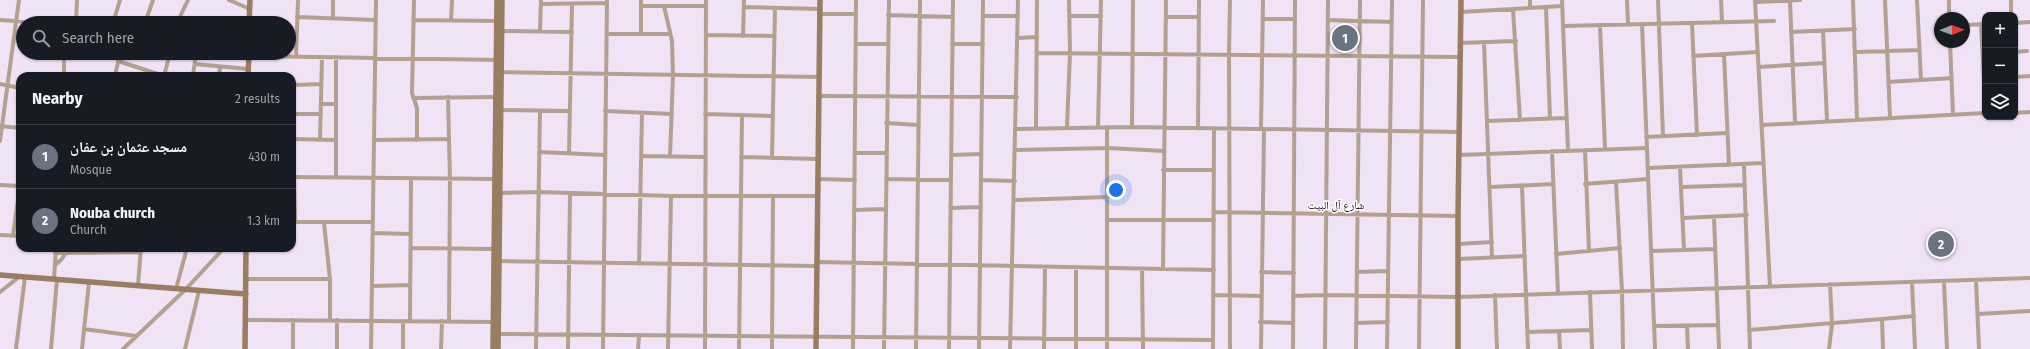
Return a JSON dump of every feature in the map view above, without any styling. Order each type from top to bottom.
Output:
[{"type":"street","points":[[17,16],[19,0]]},
{"type":"street","points":[[76,16],[77,0]]},
{"type":"street","points":[[115,16],[120,0]]},
{"type":"street","points":[[147,16],[153,0]]},
{"type":"street","points":[[180,16],[188,0]]},
{"type":"street","points":[[229,0],[250,9]]},
{"type":"street","points":[[250,0],[250,16]]},
{"type":"street","points":[[298,0],[296,56],[499,60]]},
{"type":"street","points":[[333,0],[333,18]]},
{"type":"street","points":[[370,349],[376,0]]},
{"type":"street","points":[[414,0],[413,98],[417,108],[417,140]]},
{"type":"street","points":[[451,20],[452,0]]},
{"type":"street","points":[[497,0],[499,60]]},
{"type":"street","points":[[498,349],[494,249],[498,193],[495,179],[496,97],[502,0]]},
{"type":"street","points":[[641,0],[641,33]]},
{"type":"street","points":[[705,349],[704,195],[706,0]]},
{"type":"street","points":[[743,36],[744,0]]},
{"type":"street","points":[[816,349],[820,0]]},
{"type":"street","points":[[853,349],[856,0]]},
{"type":"street","points":[[884,349],[888,0]]},
{"type":"street","points":[[916,349],[920,0]]},
{"type":"street","points":[[949,349],[953,0]]},
{"type":"street","points":[[979,349],[983,0]]},
{"type":"street","points":[[1010,349],[1015,200],[1018,0]]},
{"type":"street","points":[[1036,128],[1037,0]]},
{"type":"street","points":[[1067,127],[1070,53],[1069,0]]},
{"type":"street","points":[[1098,127],[1102,16],[1101,0]]},
{"type":"street","points":[[1132,127],[1133,0]]},
{"type":"street","points":[[1163,269],[1166,0]]},
{"type":"street","points":[[1198,129],[1199,0]]},
{"type":"street","points":[[1230,0],[1230,349]]},
{"type":"street","points":[[1261,349],[1263,0]]},
{"type":"street","points":[[1292,349],[1295,128],[1294,0]]},
{"type":"street","points":[[1325,349],[1328,0]]},
{"type":"street","points":[[1356,349],[1360,0]]},
{"type":"street","points":[[1387,349],[1392,0]]},
{"type":"street","points":[[1419,349],[1423,0]]},
{"type":"street","points":[[1458,349],[1461,0]]},
{"type":"street","points":[[1530,0],[1530,8]]},
{"type":"street","points":[[1562,0],[1568,151]]},
{"type":"street","points":[[1627,0],[1628,24]]},
{"type":"street","points":[[1658,0],[1663,136]]},
{"type":"street","points":[[1721,0],[1722,22]]},
{"type":"street","points":[[1770,286],[1755,1],[1800,0]]},
{"type":"street","points":[[1853,0],[1856,52],[1857,119]]},
{"type":"street","points":[[1885,0],[1890,117]]},
{"type":"street","points":[[1917,0],[1921,80]]},
{"type":"street","points":[[1949,0],[1949,12]]},
{"type":"street","points":[[2011,0],[2011,12]]},
{"type":"street","points":[[1790,1],[1795,122]]},
{"type":"street","points":[[540,31],[541,2],[572,5],[607,2],[608,34],[605,111],[606,155],[603,349]]},
{"type":"street","points":[[569,154],[572,5]]},
{"type":"street","points":[[641,6],[706,6]]},
{"type":"street","points":[[664,6],[670,34],[673,75],[670,156]]},
{"type":"street","points":[[1461,12],[1562,6]]},
{"type":"street","points":[[744,7],[856,14]]},
{"type":"street","points":[[772,158],[775,8]]},
{"type":"street","points":[[1546,8],[1550,118]]},
{"type":"street","points":[[1513,10],[1520,120]]},
{"type":"street","points":[[888,15],[952,17]]},
{"type":"street","points":[[983,16],[1018,16]]},
{"type":"street","points":[[1069,16],[1102,16]]},
{"type":"street","points":[[297,17],[375,20]]},
{"type":"street","points":[[1166,17],[1199,17]]},
{"type":"street","points":[[1263,19],[1294,19]]},
{"type":"street","points":[[0,20],[16,22],[0,141]]},
{"type":"street","points":[[414,20],[497,21]]},
{"type":"street","points":[[1328,20],[1392,22]]},
{"type":"street","points":[[1563,26],[1774,21]]},
{"type":"street","points":[[2018,23],[2030,22]]},
{"type":"street","points":[[1692,23],[1697,135]]},
{"type":"street","points":[[1642,24],[1654,290],[1655,349]]},
{"type":"street","points":[[1970,25],[1982,24]]},
{"type":"street","points":[[1600,25],[1605,149]]},
{"type":"street","points":[[1791,32],[1855,29]]},
{"type":"street","points":[[501,31],[572,32]]},
{"type":"street","points":[[1823,31],[1827,120]]},
{"type":"street","points":[[608,34],[670,34]]},
{"type":"street","points":[[706,35],[774,36]]},
{"type":"street","points":[[1018,38],[1037,37]]},
{"type":"street","points":[[1460,43],[1516,41]]},
{"type":"street","points":[[1484,42],[1492,257]]},
{"type":"street","points":[[856,44],[888,44]]},
{"type":"street","points":[[952,44],[983,44]]},
{"type":"street","points":[[1950,48],[1953,114]]},
{"type":"street","points":[[1856,52],[1919,50]]},
{"type":"street","points":[[2018,52],[2027,51]]},
{"type":"street","points":[[1037,53],[1132,52],[1263,56],[1391,55],[1460,57]]},
{"type":"street","points":[[1693,56],[1758,52]]},
{"type":"street","points":[[1724,54],[1729,165]]},
{"type":"street","points":[[320,140],[322,57]]},
{"type":"street","points":[[336,57],[336,177]]},
{"type":"street","points":[[64,60],[64,72]]},
{"type":"street","points":[[165,72],[168,60]]},
{"type":"street","points":[[194,72],[195,60]]},
{"type":"street","points":[[195,64],[248,69],[249,60]]},
{"type":"street","points":[[116,72],[118,61],[152,72]]},
{"type":"street","points":[[1759,67],[1824,63]]},
{"type":"street","points":[[219,72],[220,67]]},
{"type":"street","points":[[498,72],[818,77]]},
{"type":"street","points":[[493,349],[499,261],[498,193],[500,110],[498,72]]},
{"type":"street","points":[[2018,77],[2030,76]]},
{"type":"street","points":[[1888,82],[1952,78]]},
{"type":"street","points":[[0,84],[16,87]]},
{"type":"street","points":[[296,84],[321,84]]},
{"type":"street","points":[[819,96],[1017,97]]},
{"type":"street","points":[[448,97],[450,178],[448,248],[449,321]]},
{"type":"street","points":[[413,98],[496,97]]},
{"type":"street","points":[[321,104],[336,104]]},
{"type":"street","points":[[500,110],[570,111]]},
{"type":"street","points":[[536,349],[540,110]]},
{"type":"street","points":[[605,111],[672,114]]},
{"type":"street","points":[[2018,112],[2030,112]]},
{"type":"street","points":[[639,264],[642,113]]},
{"type":"street","points":[[1762,125],[1827,120],[1982,113]]},
{"type":"street","points":[[296,114],[320,114]]},
{"type":"street","points":[[705,114],[772,116]]},
{"type":"street","points":[[740,349],[742,116]]},
{"type":"street","points":[[1488,121],[1566,118]]},
{"type":"street","points":[[886,123],[919,125]]},
{"type":"street","points":[[1,126],[16,128]]},
{"type":"street","points":[[1107,127],[1107,349]]},
{"type":"street","points":[[1016,128],[1295,128],[1326,130],[1459,132]]},
{"type":"street","points":[[1212,349],[1214,270],[1214,128]]},
{"type":"street","points":[[1646,137],[1727,133]]},
{"type":"street","points":[[296,139],[336,140]]},
{"type":"street","points":[[374,140],[449,139]]},
{"type":"street","points":[[1016,150],[1108,148],[1164,151]]},
{"type":"street","points":[[1459,155],[1647,148]]},
{"type":"street","points":[[1585,150],[1585,184],[1589,252]]},
{"type":"street","points":[[1552,151],[1558,293]]},
{"type":"street","points":[[539,152],[606,155]]},
{"type":"street","points":[[855,153],[886,153]]},
{"type":"street","points":[[951,155],[981,154]]},
{"type":"street","points":[[641,156],[705,157]]},
{"type":"street","points":[[741,157],[818,159]]},
{"type":"street","points":[[1648,168],[1763,164]]},
{"type":"street","points":[[1744,165],[1747,215],[1750,349]]},
{"type":"street","points":[[1680,168],[1684,250]]},
{"type":"street","points":[[1163,170],[1214,170]]},
{"type":"street","points":[[296,178],[495,179]]},
{"type":"street","points":[[410,320],[411,178]]},
{"type":"street","points":[[817,179],[855,180]]},
{"type":"street","points":[[887,179],[950,180]]},
{"type":"street","points":[[1585,184],[1648,179]]},
{"type":"street","points":[[981,180],[1015,181]]},
{"type":"street","points":[[1616,182],[1622,291],[1623,349]]},
{"type":"street","points":[[1490,187],[1553,184]]},
{"type":"street","points":[[0,185],[16,186]]},
{"type":"street","points":[[1682,186],[1744,185]]},
{"type":"street","points":[[1522,186],[1528,349]]},
{"type":"street","points":[[498,193],[538,192],[671,196],[817,196]]},
{"type":"street","points":[[568,349],[570,193]]},
{"type":"street","points":[[668,349],[671,196]]},
{"type":"street","points":[[772,349],[773,196]]},
{"type":"street","points":[[1015,200],[1108,198]]},
{"type":"street","points":[[950,208],[981,207]]},
{"type":"street","points":[[854,210],[886,209]]},
{"type":"street","name":"شارع آل البيت","points":[[1214,212],[1262,214],[1326,213],[1458,216]]},
{"type":"street","points":[[0,235],[13,236],[16,215]]},
{"type":"street","points":[[1683,218],[1747,215]]},
{"type":"street","points":[[1714,217],[1719,349]]},
{"type":"street","points":[[1108,220],[1214,220]]},
{"type":"street","points":[[296,222],[373,222]]},
{"type":"street","points":[[324,223],[330,279],[330,320]]},
{"type":"street","points":[[373,233],[410,234]]},
{"type":"street","points":[[1458,244],[1492,242]]},
{"type":"street","points":[[411,248],[494,249]]},
{"type":"street","points":[[1556,254],[1620,248]]},
{"type":"street","points":[[1652,251],[1715,249]]},
{"type":"street","points":[[51,349],[56,279],[55,253],[91,252]]},
{"type":"street","points":[[138,285],[141,252]]},
{"type":"street","points":[[176,289],[187,252]]},
{"type":"street","points":[[123,349],[185,290],[220,252]]},
{"type":"street","points":[[245,349],[246,252]]},
{"type":"street","points":[[55,265],[66,253]]},
{"type":"street","points":[[1458,259],[1525,256]]},
{"type":"street","points":[[499,261],[604,262],[639,264],[705,263],[772,266],[854,263],[1214,270]]},
{"type":"street","points":[[1044,349],[1045,267]]},
{"type":"street","points":[[1076,267],[1076,349]]},
{"type":"street","points":[[1142,269],[1143,349]]},
{"type":"street","points":[[1357,272],[1388,271]]},
{"type":"street","points":[[1261,272],[1294,273]]},
{"type":"street","points":[[0,275],[246,294]]},
{"type":"street","points":[[0,292],[22,277]]},
{"type":"street","points":[[16,349],[22,277]]},
{"type":"street","points":[[1293,296],[1357,295],[1458,297],[2030,278]]},
{"type":"street","points":[[246,279],[330,279]]},
{"type":"street","points":[[1976,280],[1979,349]]},
{"type":"street","points":[[1944,281],[1947,349]]},
{"type":"street","points":[[82,349],[89,282]]},
{"type":"street","points":[[1912,282],[1915,349]]},
{"type":"street","points":[[1829,349],[1832,324],[1830,284]]},
{"type":"street","points":[[372,286],[410,285]]},
{"type":"street","points":[[185,349],[199,291]]},
{"type":"street","points":[[1590,292],[1592,349]]},
{"type":"street","points":[[1213,295],[1261,296]]},
{"type":"street","points":[[1495,295],[1497,349]]},
{"type":"street","points":[[1978,314],[2030,311]]},
{"type":"street","points":[[1749,330],[1914,316]]},
{"type":"street","points":[[246,320],[371,319],[403,321],[496,322]]},
{"type":"street","points":[[1882,319],[1883,349]]},
{"type":"street","points":[[293,320],[293,349]]},
{"type":"street","points":[[337,320],[337,349]]},
{"type":"street","points":[[403,321],[403,349]]},
{"type":"street","points":[[441,349],[442,321]]},
{"type":"street","points":[[1260,322],[1293,323]]},
{"type":"street","points":[[1356,323],[1388,322]]},
{"type":"street","points":[[1654,326],[1718,325]]},
{"type":"street","points":[[1687,326],[1688,349]]},
{"type":"street","points":[[84,330],[136,336]]},
{"type":"street","points":[[1527,332],[1591,330]]},
{"type":"street","points":[[1559,331],[1560,349]]},
{"type":"street","points":[[498,334],[638,337],[1213,340]]},
{"type":"street","points":[[638,337],[638,349]]},
{"type":"place","name":"مسجد عثمان بن عفان","points":[[1345,38]]},
{"type":"place","name":"Nouba church","points":[[1941,244]]}]
